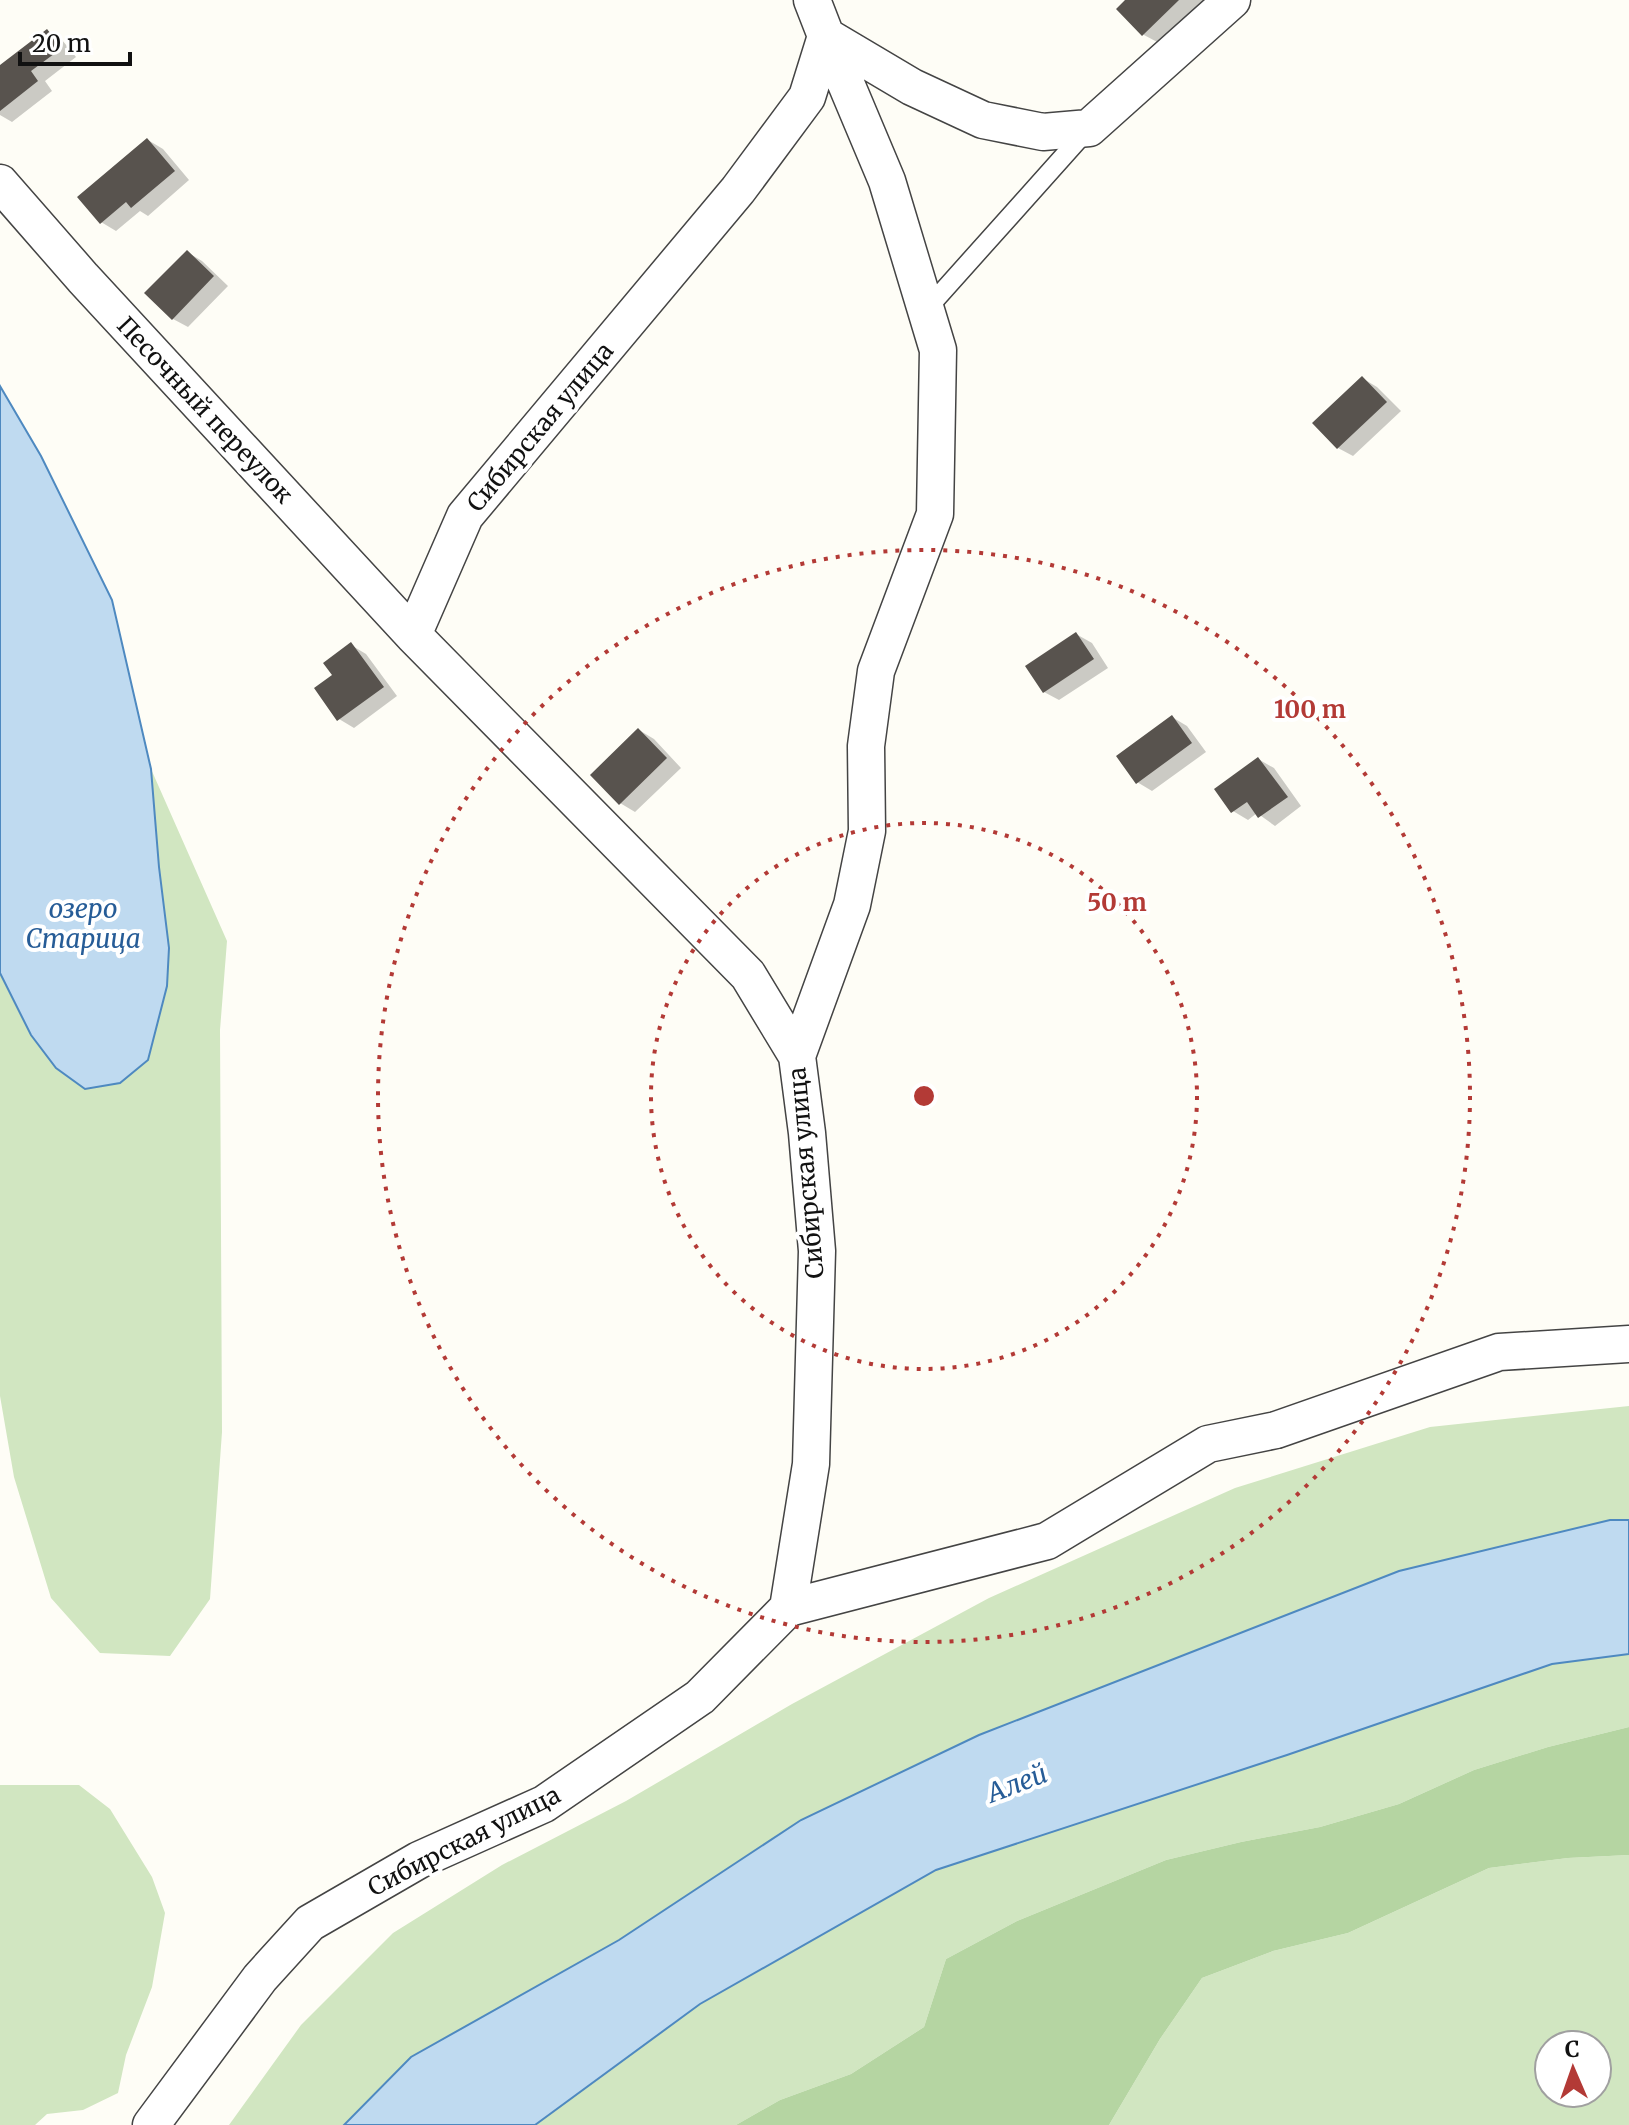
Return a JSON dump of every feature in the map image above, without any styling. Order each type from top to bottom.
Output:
[{"type":"street","points":[[797,1056],[855,890],[867,831],[866,746],[876,671],[935,514],[938,350],[887,181],[812,0]]},
{"type":"street","points":[[826,36],[912,87],[983,120],[1043,132],[1089,128],[1232,0]]},
{"type":"street","name":"Сибирская улица","points":[[151,2125],[260,1978],[310,1923],[419,1860],[544,1804],[700,1697],[788,1608],[811,1464],[817,1251],[797,1056],[748,975],[413,635],[465,516],[738,190],[807,97],[826,36]]},
{"type":"street","name":"Песочный переулок","points":[[0,183],[83,278],[413,635]]},
{"type":"street","points":[[788,1608],[1047,1541],[1208,1444],[1276,1430],[1499,1352],[1629,1344]]},
{"type":"lane","points":[[925,311],[1089,128]]},
{"type":"green space","points":[[151,769],[227,941],[220,1030],[222,1432],[210,1599],[170,1656],[100,1653],[51,1598],[14,1477],[0,1396],[0,973],[31,1035],[158,1022],[167,986],[169,948]]},
{"type":"green space","points":[[1629,1406],[1629,1520],[1610,1520],[1399,1571],[979,1735],[801,1820],[619,1940],[411,2057],[344,2125],[229,2125],[301,2025],[393,1933],[502,1865],[626,1801],[792,1704],[989,1598],[1235,1488],[1430,1427]]},
{"type":"green space","points":[[1629,1654],[1629,1727],[1474,1770],[1399,1804],[1320,1827],[1166,1860],[1017,1921],[946,1959],[924,2027],[851,2074],[780,2100],[736,2125],[535,2125],[700,2004],[936,1870],[1552,1664]]},
{"type":"green space","points":[[1629,1727],[1629,1855],[1568,1858],[1489,1868],[1348,1933],[1273,1951],[1202,1978],[1160,2039],[1109,2125],[736,2125],[780,2100],[851,2074],[924,2027],[946,1959],[1017,1921],[1166,1860],[1320,1827],[1399,1804],[1474,1770]]},
{"type":"green space","points":[[0,1785],[79,1785],[110,1809],[152,1877],[165,1913],[152,1987],[126,2055],[118,2093],[83,2110],[47,2114],[35,2125],[0,2125]]},
{"type":"green space","points":[[1629,1855],[1629,2125],[1109,2125],[1160,2039],[1202,1978],[1273,1951],[1348,1933],[1489,1868],[1568,1858]]},
{"type":"water","name":"озеро Старица","points":[[0,386],[41,456],[112,600],[151,769],[169,948],[167,986],[148,1060],[120,1083],[85,1089],[56,1068],[31,1035],[0,973]]},
{"type":"water","name":"Алей","points":[[1610,1520],[1629,1520],[1629,1654],[1552,1664],[936,1870],[700,2004],[535,2125],[344,2125],[411,2057],[619,1940],[801,1820],[979,1735],[1399,1571]]},
{"type":"building","points":[[1125,0],[1179,0],[1142,36],[1116,9]]},
{"type":"building","points":[[47,29],[62,48],[31,71],[38,81],[0,111],[0,65]]},
{"type":"building","points":[[147,138],[175,171],[131,208],[126,202],[100,224],[77,197]]},
{"type":"building","points":[[187,250],[214,276],[172,320],[144,293]]},
{"type":"building","points":[[1362,376],[1387,402],[1337,449],[1312,423]]},
{"type":"building","points":[[1076,632],[1094,659],[1043,693],[1025,666]]},
{"type":"building","points":[[351,642],[384,687],[337,721],[314,688],[332,675],[323,663]]},
{"type":"building","points":[[1172,715],[1192,743],[1136,784],[1116,756]]},
{"type":"building","points":[[638,728],[667,758],[619,805],[590,775]]},
{"type":"building","points":[[1258,757],[1288,797],[1258,818],[1247,802],[1231,813],[1214,789]]}]
